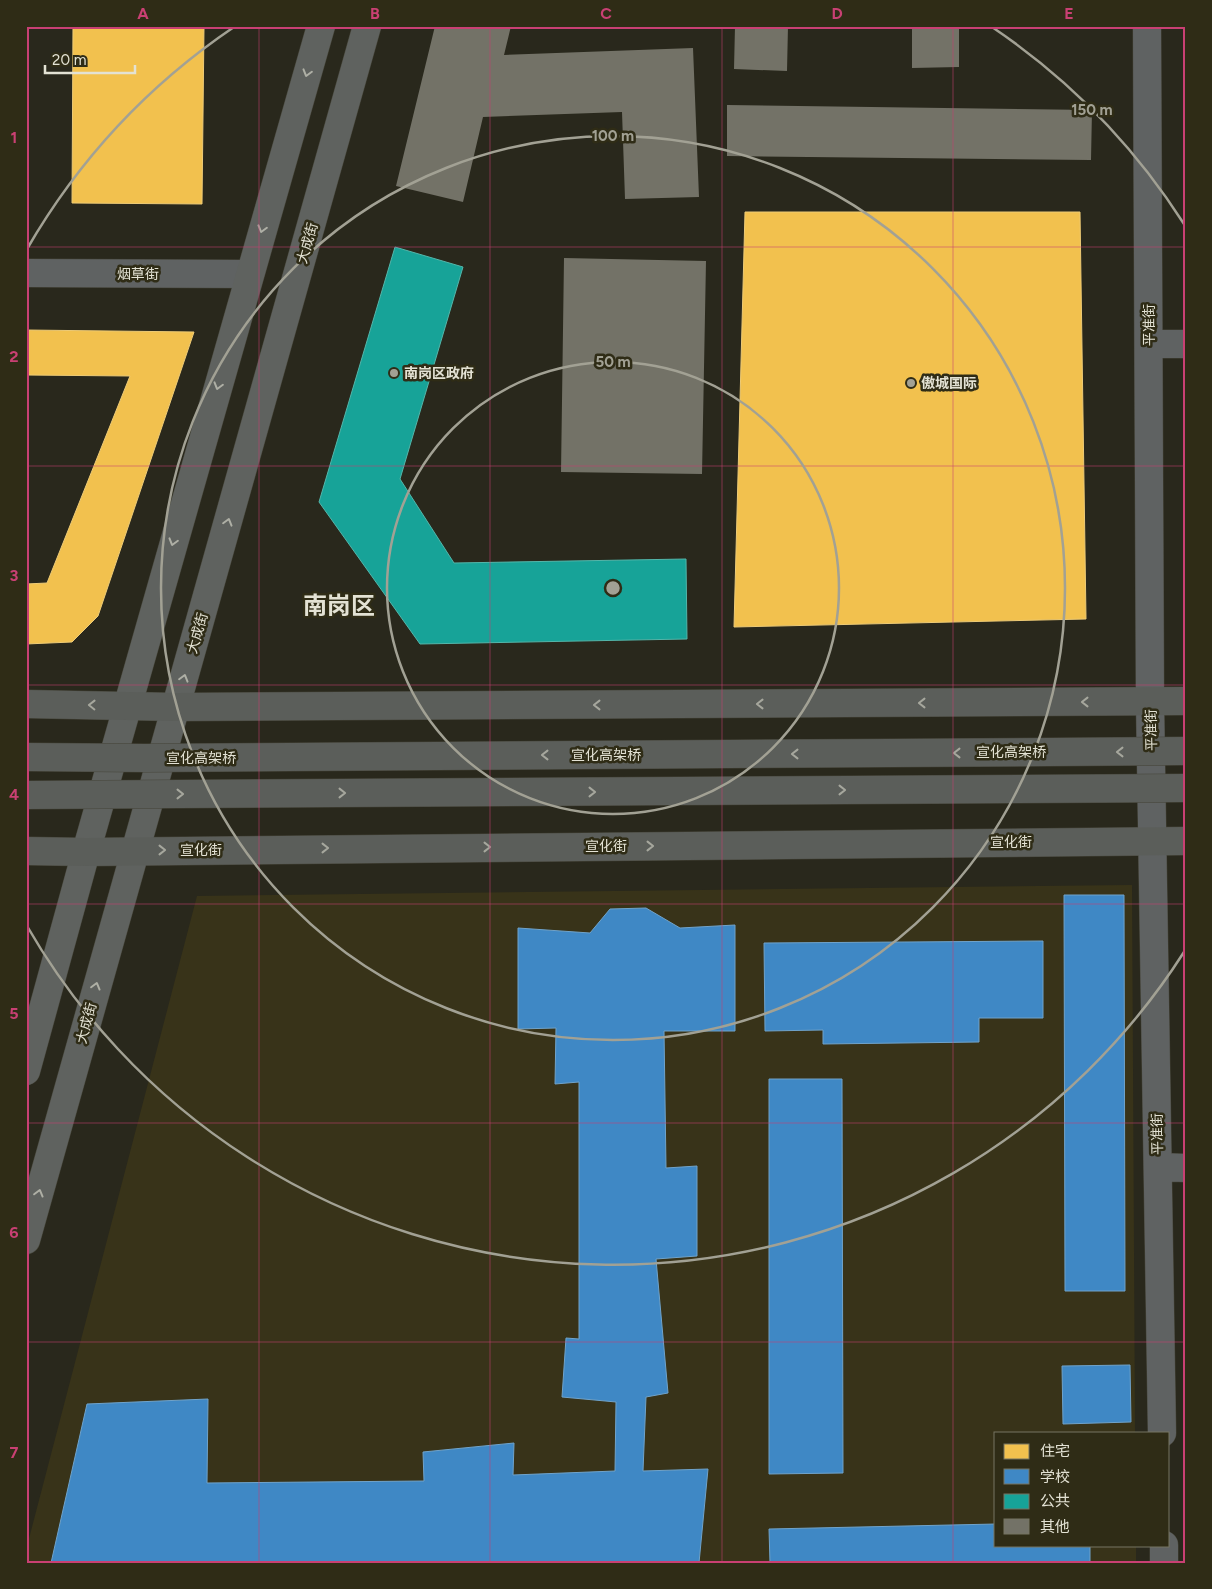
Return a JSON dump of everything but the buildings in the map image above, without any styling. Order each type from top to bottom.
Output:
[{"type":"highway","points":[[26,704],[176,707],[1186,702]]},
{"type":"highway","name":"宣化高架桥","points":[[26,757],[144,758],[1186,751]]},
{"type":"highway","points":[[26,796],[1186,788]]},
{"type":"highway","name":"宣化街","points":[[26,850],[86,852],[134,850],[1186,841]]},
{"type":"main road","points":[[26,1071],[127,706],[320,26]]},
{"type":"main road","name":"大成街","points":[[26,1240],[367,26]]},
{"type":"street","name":"平准街","points":[[1147,26],[1150,344],[1150,702],[1162,1432]]},
{"type":"street","name":"烟草街","points":[[26,273],[249,274]]},
{"type":"street","points":[[1150,344],[1186,344]]},
{"type":"street","points":[[1158,1167],[1186,1168]]},
{"type":"street","points":[[1164,1546],[1164,1563]]},
{"type":"shaded area","points":[[1132,885],[1135,1432],[994,1432],[994,1546],[1136,1546],[1136,1563],[26,1563],[26,1550],[197,896]]},
{"type":"place","name":"南岗区政府","points":[[394,373]]},
{"type":"place","name":"傲城国际","points":[[911,383]]},
{"type":"district","name":"南岗区","points":[[339,606]]}]
